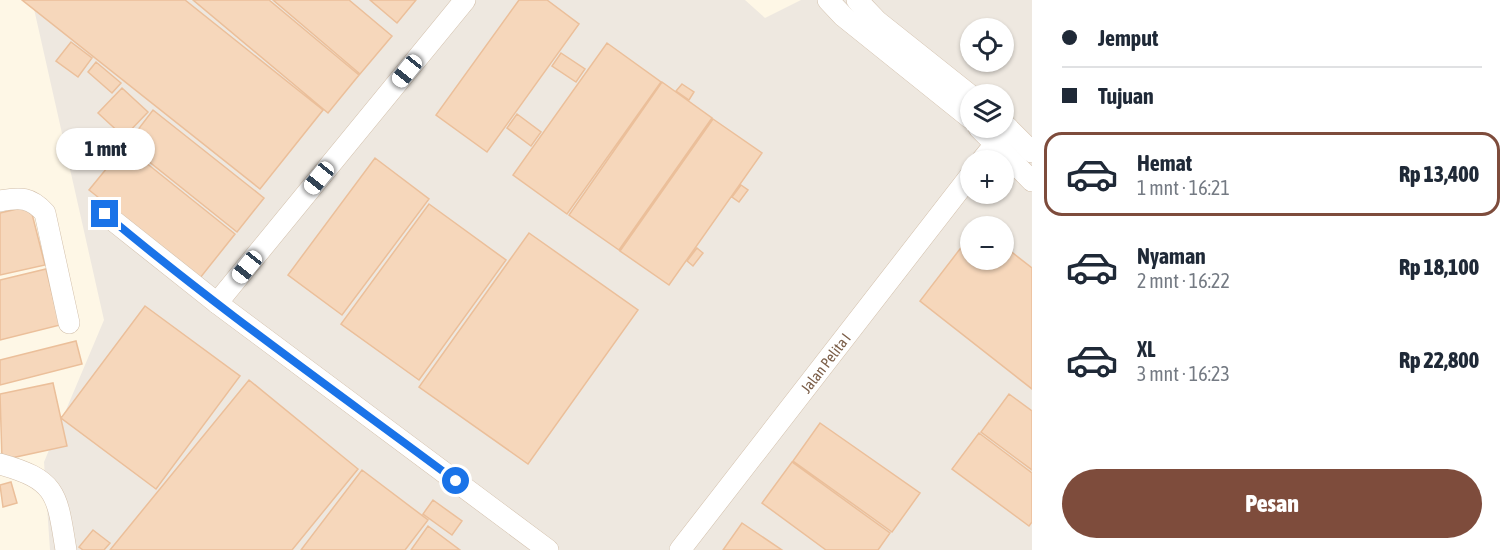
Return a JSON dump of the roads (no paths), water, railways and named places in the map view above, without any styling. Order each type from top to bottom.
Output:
[{"type":"lane","points":[[218,303],[465,0]]},
{"type":"lane","points":[[828,0],[843,16],[960,110]]},
{"type":"lane","points":[[857,0],[877,21],[960,87]]},
{"type":"lane","points":[[997,139],[1032,152]]},
{"type":"lane","points":[[997,139],[1032,181]]},
{"type":"lane","name":"Jalan Pelita I","points":[[680,550],[960,189]]},
{"type":"lane","points":[[0,201],[28,198],[38,204],[45,213],[69,323]]},
{"type":"lane","points":[[105,214],[218,303],[548,550]]},
{"type":"lane","points":[[0,464],[36,477],[51,490],[60,514],[66,550]]}]
